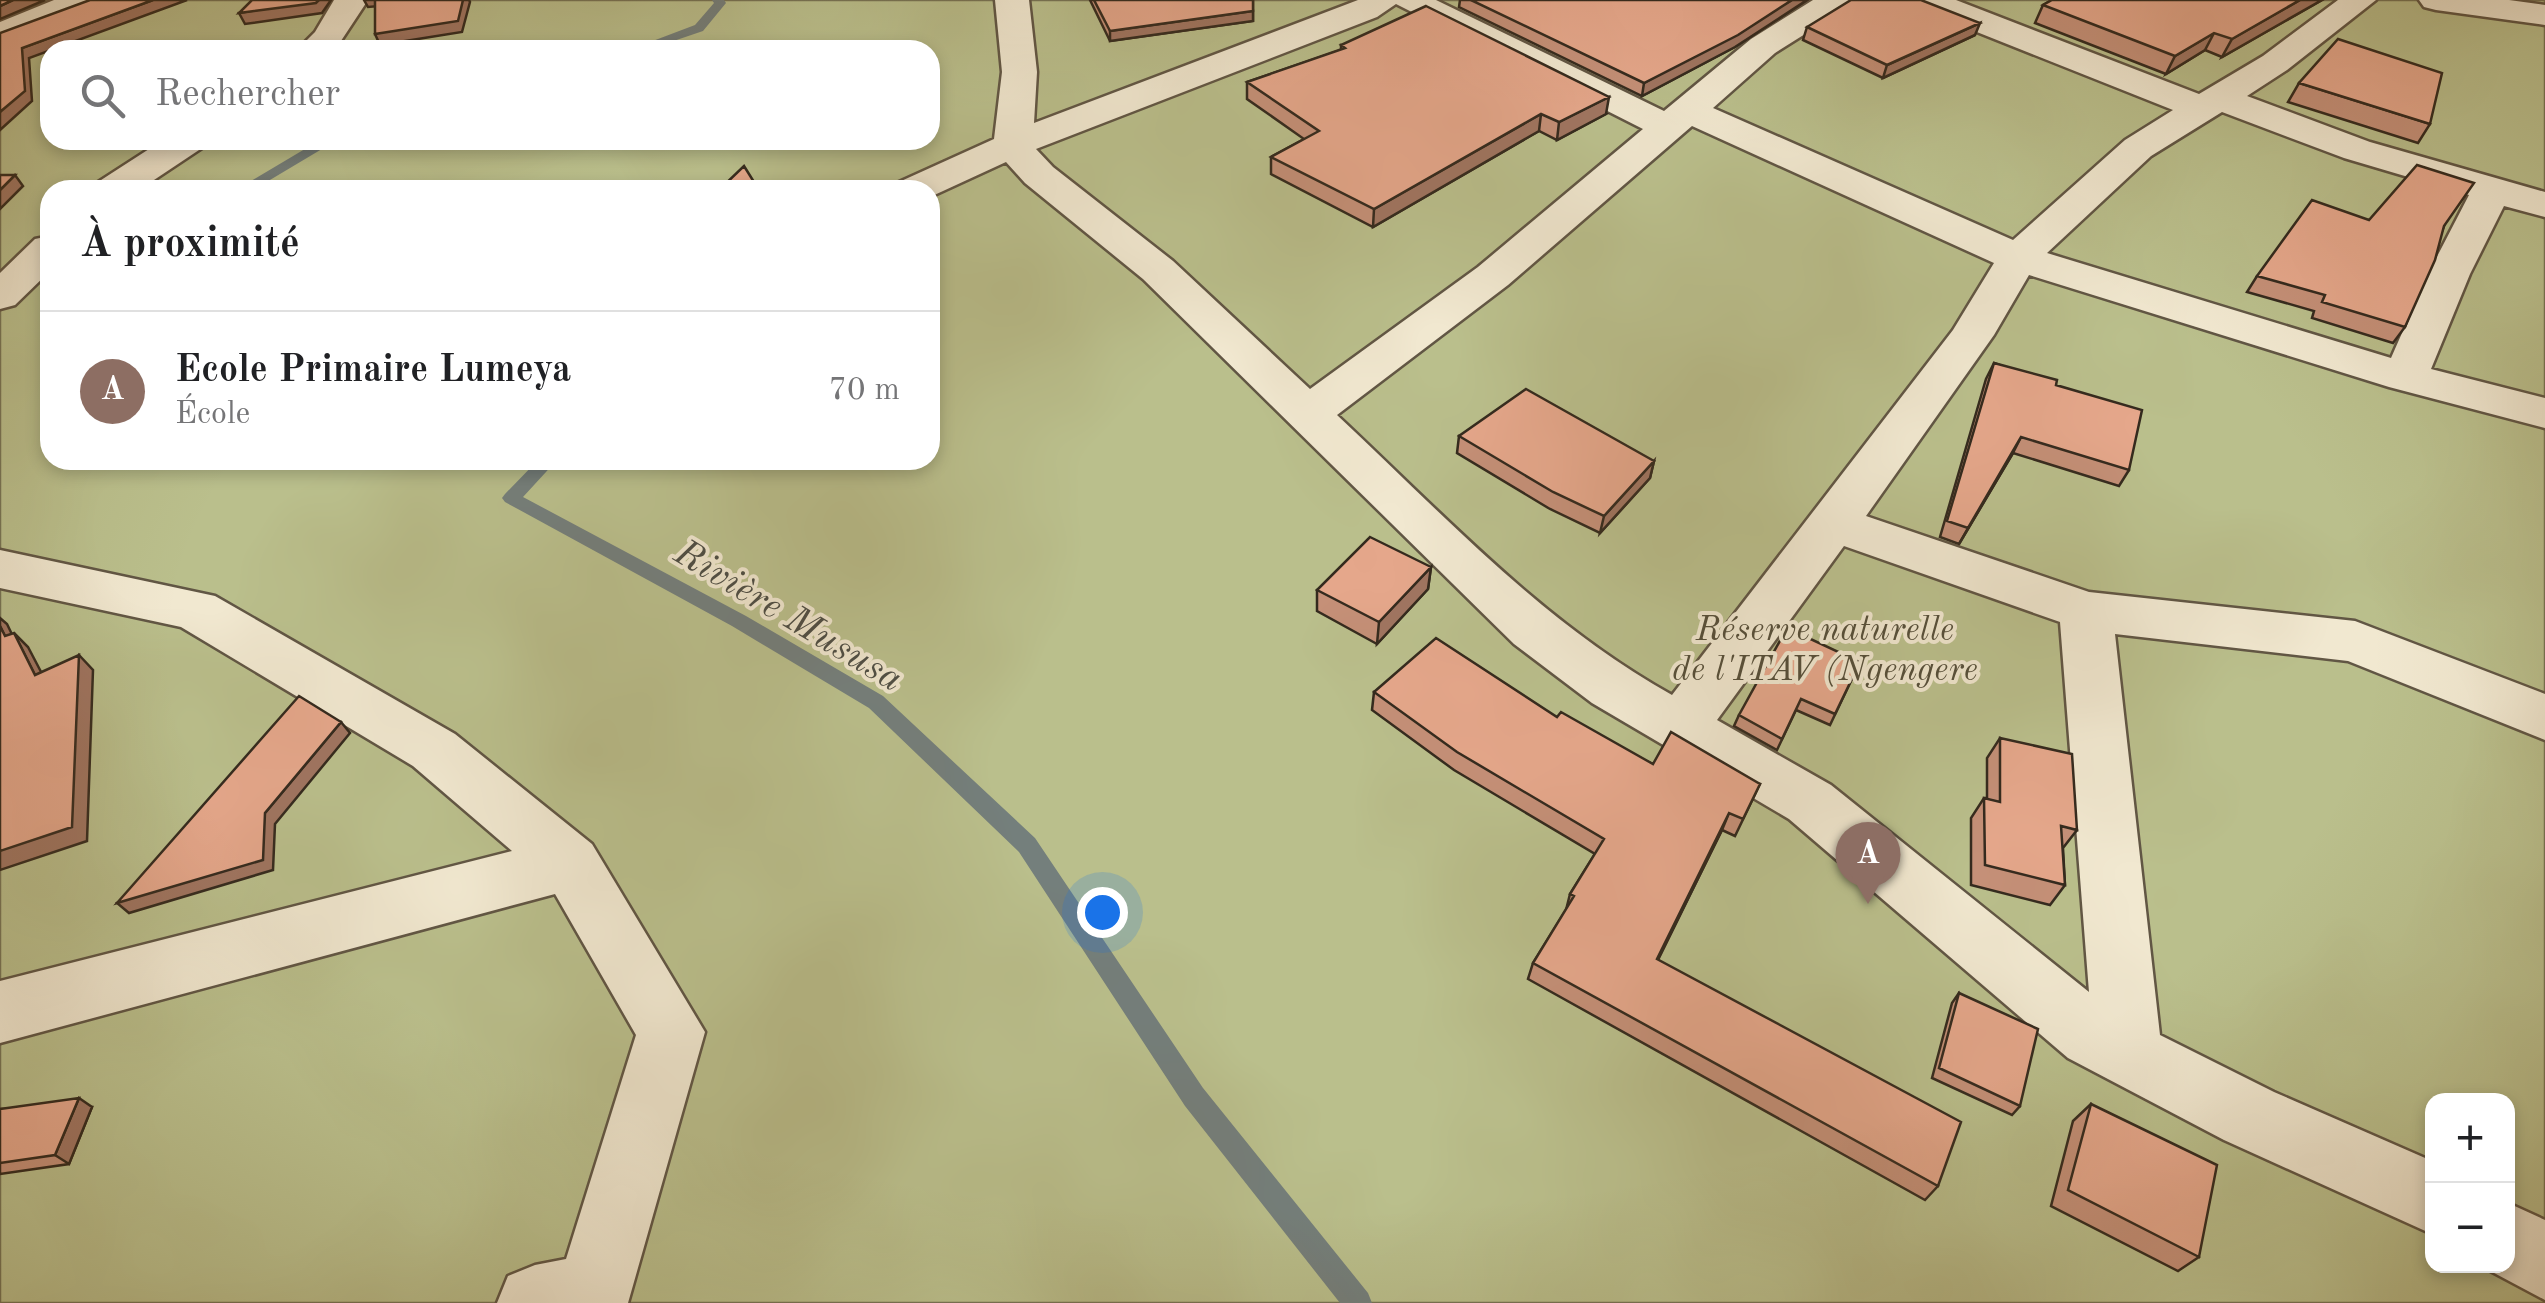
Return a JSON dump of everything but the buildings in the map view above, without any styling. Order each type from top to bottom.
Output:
[{"type":"street","points":[[0,34],[82,0]]},
{"type":"street","points":[[326,40],[351,0]]},
{"type":"street","points":[[1012,0],[1021,52],[1022,95],[1012,144]]},
{"type":"street","points":[[1410,0],[1677,118],[2018,258],[2405,377],[2545,413]]},
{"type":"street","points":[[1308,413],[1407,344],[1592,198],[1762,46],[1836,0]]},
{"type":"street","points":[[1926,0],[2211,104],[2491,192],[2545,205]]},
{"type":"street","points":[[1681,726],[1972,335],[2018,258],[2138,148],[2211,104],[2360,0]]},
{"type":"street","points":[[2436,0],[2545,14]]},
{"type":"street","points":[[935,180],[1012,144],[1367,3]]},
{"type":"street","points":[[1012,144],[1039,175],[1158,270],[1533,630],[1612,688],[1810,802],[2092,1036],[2249,1116],[2425,1195]]},
{"type":"street","points":[[127,180],[174,150]]},
{"type":"street","points":[[2405,377],[2449,274],[2491,192]]},
{"type":"street","points":[[0,296],[40,258]]},
{"type":"street","points":[[1835,524],[2086,611],[2355,641],[2545,718]]},
{"type":"street","points":[[0,569],[196,610],[434,750],[570,862],[672,1032],[572,1300]]},
{"type":"street","points":[[2086,611],[2128,1054]]},
{"type":"street","points":[[0,1012],[570,862]]},
{"type":"street","points":[[2515,1244],[2545,1262]]},
{"type":"green space","name":"Réserve naturelle de l'ITAV (Ngengere","points":[[0,0],[2545,0],[2545,1303],[0,1303]]},
{"type":"waterway","name":"Rivière Mususa","points":[[664,40],[699,28],[720,3],[718,0]]},
{"type":"waterway","name":"Rivière Mususa","points":[[260,180],[313,150]]},
{"type":"waterway","name":"Rivière Mususa","points":[[538,470],[511,498],[739,621],[876,702],[1027,845],[1194,1097],[1358,1303]]},
{"type":"place","name":"Ecole Primaire Lumeya","points":[[1868,904]]}]
